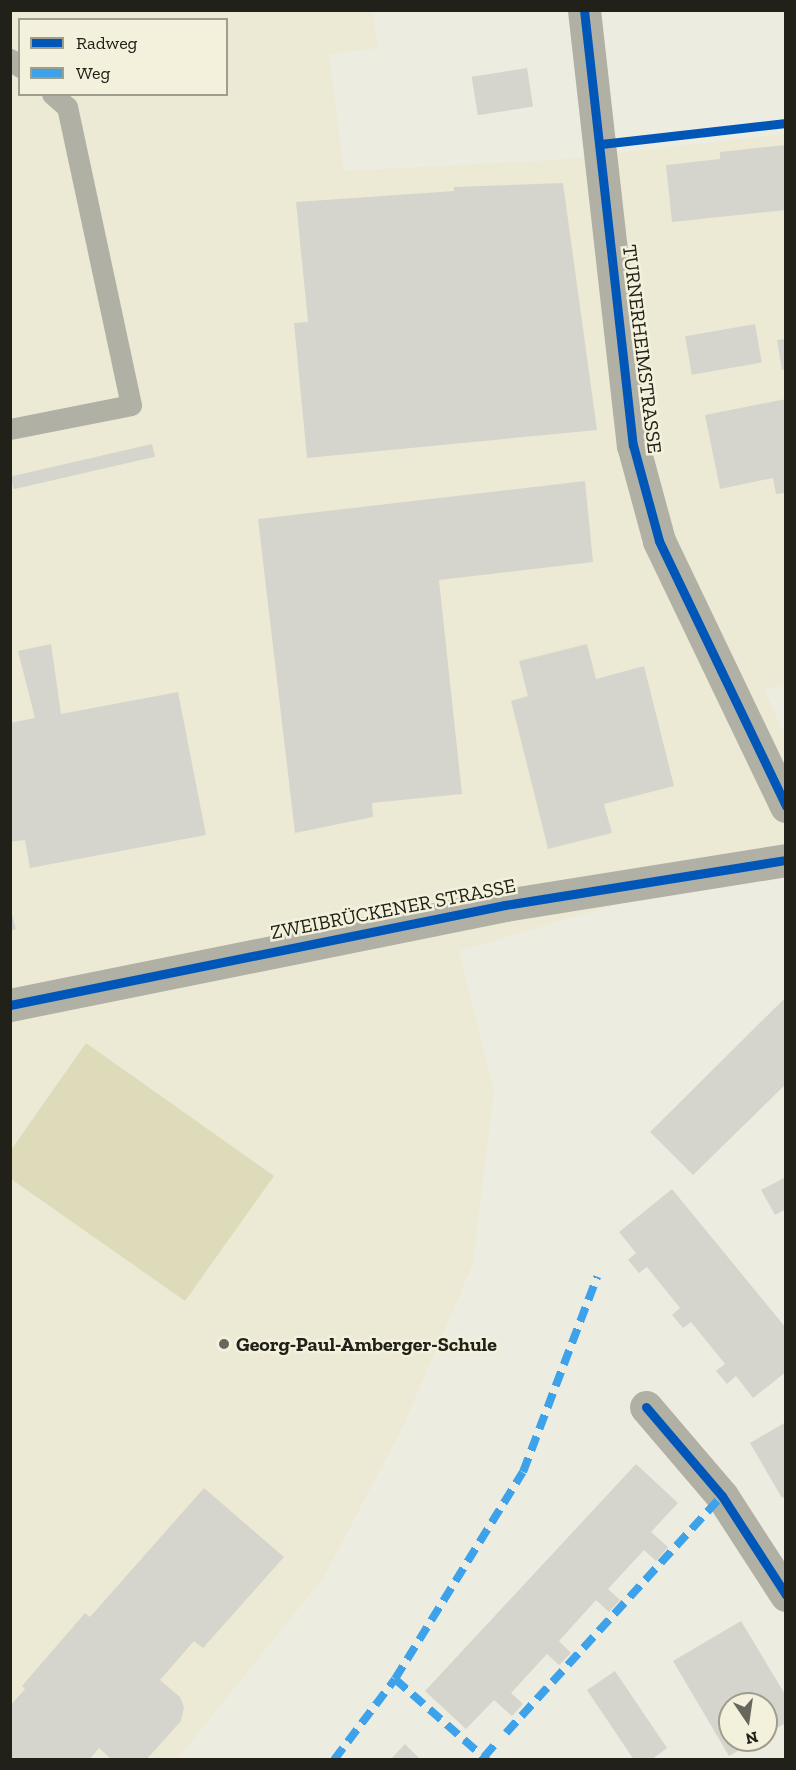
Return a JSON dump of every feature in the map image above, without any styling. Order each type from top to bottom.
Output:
[{"type":"street","name":"TURNERHEIMSTRASSE","points":[[584,10],[633,445],[659,540],[786,806]]},
{"type":"street","name":"ZWEIBRÜCKENER STRASSE","points":[[10,1005],[505,904],[786,860]]},
{"type":"street","points":[[646,1407],[722,1496],[786,1595]]},
{"type":"lane","points":[[10,429],[131,405],[67,107],[54,96]]},
{"type":"shaded area","points":[[11,11],[373,11],[378,48],[329,54],[344,171],[555,160],[785,134],[786,683],[765,691],[785,735],[785,855],[459,951],[494,1091],[473,1264],[404,1424],[324,1577],[177,1759],[11,1760]]},
{"type":"shaded area","points":[[86,1043],[274,1176],[185,1301],[11,1179],[11,1150]]},
{"type":"building","points":[[527,68],[533,107],[478,115],[472,77]]},
{"type":"building","points":[[786,145],[786,210],[672,222],[666,165],[720,159],[720,152]]},
{"type":"building","points":[[563,183],[597,430],[307,458],[294,323],[308,322],[296,202],[454,191],[454,187]]},
{"type":"building","points":[[755,324],[762,362],[692,375],[685,336]]},
{"type":"building","points":[[786,339],[786,369],[782,370],[777,340]]},
{"type":"building","points":[[786,399],[786,493],[776,494],[773,478],[720,489],[705,415]]},
{"type":"building","points":[[152,444],[155,457],[14,489],[11,477]]},
{"type":"building","points":[[585,481],[593,562],[439,580],[462,794],[372,803],[373,817],[295,833],[258,519]]},
{"type":"building","points":[[51,644],[61,714],[178,692],[206,835],[30,868],[25,840],[10,842],[10,723],[35,718],[18,651]]},
{"type":"building","points":[[587,644],[596,679],[644,666],[674,786],[604,804],[612,833],[548,849],[511,701],[528,696],[519,661]]},
{"type":"building","points":[[10,908],[16,929],[10,931]]},
{"type":"building","points":[[786,997],[786,1084],[693,1175],[650,1132]]},
{"type":"building","points":[[786,1177],[786,1209],[775,1215],[761,1190]]},
{"type":"building","points":[[672,1189],[786,1328],[786,1372],[753,1398],[736,1376],[727,1384],[716,1371],[725,1364],[691,1322],[683,1328],[672,1315],[680,1308],[647,1267],[639,1273],[628,1260],[636,1253],[619,1232]]},
{"type":"building","points":[[786,1422],[786,1496],[782,1498],[750,1443]]},
{"type":"building","points":[[636,1464],[678,1503],[651,1532],[668,1547],[656,1561],[644,1550],[608,1589],[620,1600],[609,1612],[596,1600],[559,1641],[571,1653],[559,1665],[547,1654],[511,1693],[523,1704],[512,1716],[494,1700],[466,1729],[425,1691]]},
{"type":"building","points":[[204,1488],[284,1557],[203,1648],[194,1641],[160,1680],[180,1697],[184,1707],[181,1721],[146,1760],[112,1760],[99,1748],[89,1760],[10,1760],[10,1706],[25,1689],[22,1686],[85,1613],[90,1617]]},
{"type":"building","points":[[741,1621],[786,1696],[786,1723],[778,1727],[778,1692],[718,1692],[718,1737],[673,1661]]},
{"type":"building","points":[[615,1671],[667,1748],[651,1760],[634,1760],[587,1690]]},
{"type":"building","points":[[405,1744],[421,1760],[390,1760]]},
{"type":"marked path","points":[[334,1760],[395,1679],[523,1472],[597,1277]]},
{"type":"marked path","points":[[506,1733],[722,1496]]},
{"type":"marked path","points":[[395,1679],[487,1760]]},
{"type":"marked path","points":[[484,1757],[498,1741]]},
{"type":"cycle path","points":[[584,10],[633,445],[659,541],[786,806]]},
{"type":"cycle path","points":[[601,144],[786,123]]},
{"type":"cycle path","points":[[10,1005],[505,905],[786,860]]},
{"type":"cycle path","points":[[646,1407],[722,1496],[786,1595]]},
{"type":"place","name":"Georg-Paul-Amberger-Schule","points":[[224,1344]]}]
